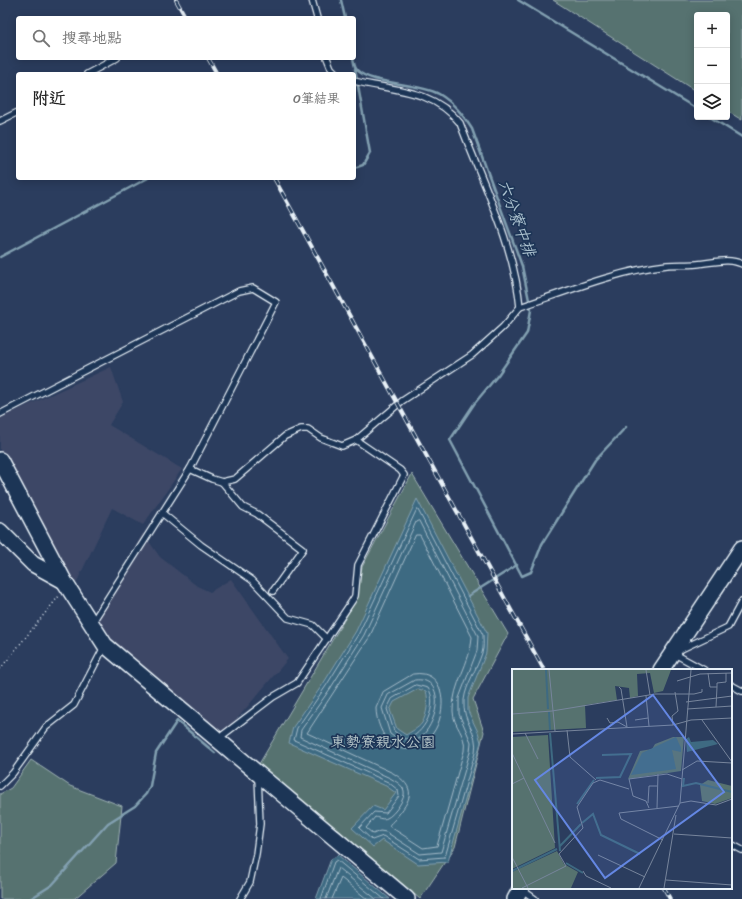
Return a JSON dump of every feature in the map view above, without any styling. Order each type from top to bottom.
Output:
[{"type":"street","points":[[0,460],[64,581],[91,625],[105,644],[407,899]]},
{"type":"street","points":[[0,532],[33,564],[64,581]]},
{"type":"street","points":[[662,669],[742,548]]},
{"type":"lane","points":[[312,0],[316,16]]},
{"type":"lane","points":[[92,72],[113,60]]},
{"type":"lane","points":[[328,60],[330,68],[335,72]]},
{"type":"lane","points":[[356,82],[417,93],[443,107],[460,123],[501,230],[517,281],[522,306]]},
{"type":"lane","points":[[0,121],[16,113]]},
{"type":"lane","points":[[190,469],[205,477],[222,482],[235,479],[286,436],[301,429],[308,429],[321,438],[342,446],[356,440],[402,401],[472,355],[503,327],[522,306],[596,280],[661,266],[728,260],[742,264]]},
{"type":"lane","points":[[0,414],[239,291],[253,288],[276,302],[190,469],[91,625]]},
{"type":"lane","points":[[218,739],[274,697],[297,683],[355,596],[358,565],[404,475],[400,470],[356,440]]},
{"type":"lane","points":[[222,482],[243,507],[257,514],[303,549],[273,591]]},
{"type":"lane","points":[[162,513],[201,545],[252,580],[288,618],[313,626],[327,639]]},
{"type":"lane","points":[[673,653],[728,627],[742,601]]},
{"type":"lane","points":[[0,786],[12,773],[46,727],[74,705],[105,644]]},
{"type":"lane","points":[[673,653],[702,669]]},
{"type":"lane","points":[[732,686],[742,691]]},
{"type":"lane","points":[[240,899],[250,882],[256,854],[260,824],[258,773]]},
{"type":"lane","points":[[732,845],[742,850]]},
{"type":"lane","points":[[519,892],[535,899]]},
{"type":"path","points":[[0,670],[58,599],[64,581]]},
{"type":"shaded area","points":[[111,367],[123,402],[109,425],[182,469],[143,525],[112,508],[72,592],[0,456],[0,418]]},
{"type":"shaded area","points":[[143,533],[160,557],[197,586],[210,592],[231,579],[288,659],[219,740],[92,625]]},
{"type":"green space","points":[[553,0],[742,0],[742,120],[730,113],[730,12],[694,12],[694,90]]},
{"type":"green space","name":"東勢寮親水公園","points":[[412,474],[508,634],[473,699],[484,732],[455,847],[420,899],[259,764],[356,600],[362,567]]},
{"type":"green space","points":[[31,760],[70,786],[122,806],[116,863],[74,899],[0,899],[0,794],[11,788]]},
{"type":"water","name":"東勢寮親水公園","points":[[417,499],[487,633],[486,653],[468,698],[468,711],[481,742],[448,862],[418,864],[382,840],[373,847],[352,828],[373,806],[383,810],[396,793],[386,786],[289,743],[293,727],[323,684],[356,631]],"holes":[[[418,689],[426,691],[427,703],[424,720],[419,727],[406,735],[397,729],[390,710],[394,702]]]},
{"type":"water","points":[[338,855],[390,899],[316,899],[331,859]]},
{"type":"waterway","name":"六分寮中排","points":[[341,0],[345,16]]},
{"type":"waterway","points":[[518,0],[694,107]]},
{"type":"waterway","name":"六分寮中排","points":[[354,60],[356,69],[364,75],[383,81],[430,90],[439,94],[454,105],[462,114],[472,129],[522,266],[531,310],[527,333],[498,375],[474,404],[450,440],[522,576],[531,572],[542,544],[595,460],[626,427]]},
{"type":"waterway","points":[[356,75],[370,153],[363,165],[356,167]]},
{"type":"waterway","points":[[715,120],[742,137]]},
{"type":"waterway","points":[[0,257],[144,180]]},
{"type":"waterway","points":[[468,596],[517,565]]},
{"type":"waterway","points":[[30,899],[52,885],[108,823],[135,806],[146,794],[150,786],[156,753],[177,721],[215,753]]},
{"type":"railway","points":[[176,0],[185,16]]},
{"type":"railway","points":[[209,60],[216,72]]},
{"type":"railway","points":[[275,180],[543,669]]},
{"type":"railway","points":[[665,889],[670,899]]}]
